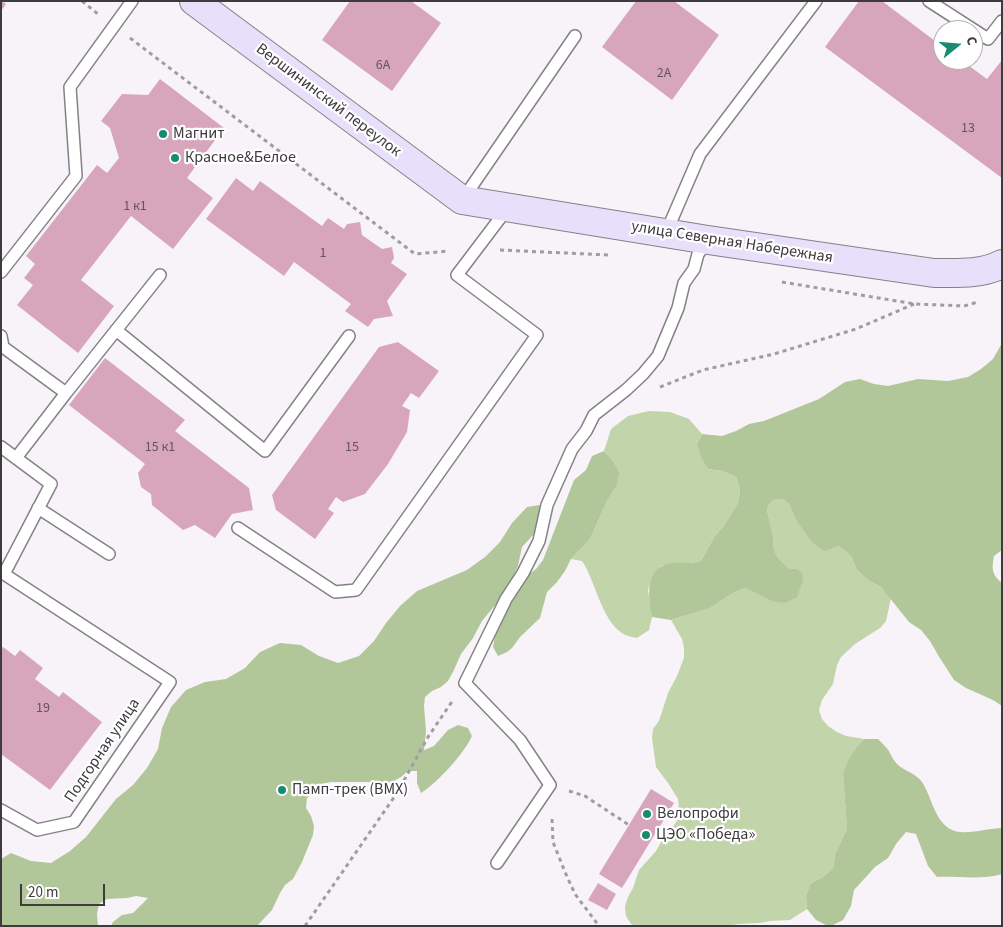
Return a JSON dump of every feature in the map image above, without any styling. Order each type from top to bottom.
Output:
[{"type":"street","name":"Вершининский переулок","points":[[194,1],[462,200]]},
{"type":"street","name":"улица Северная Набережная","points":[[462,200],[708,240],[934,272],[974,272],[1002,264]]},
{"type":"lane","points":[[1,272],[76,176],[70,87],[132,1]]},
{"type":"lane","points":[[666,233],[700,154],[816,1]]},
{"type":"lane","points":[[929,1],[988,39],[1002,21]]},
{"type":"lane","points":[[462,200],[575,36]]},
{"type":"lane","points":[[238,528],[335,592],[356,590],[537,334],[457,275],[508,208]]},
{"type":"lane","points":[[497,863],[550,786],[520,740],[465,683],[506,598],[523,573],[539,541],[548,505],[572,449],[586,431],[594,415],[626,390],[658,356],[678,308],[684,283],[694,269],[698,254],[708,240]]},
{"type":"lane","points":[[16,458],[160,275]]},
{"type":"lane","points":[[116,330],[265,451],[349,336]]},
{"type":"lane","points":[[1,336],[3,347],[66,393]]},
{"type":"lane","points":[[1,447],[51,484],[3,576]]},
{"type":"lane","points":[[38,508],[109,554]]},
{"type":"lane","name":"Подгорная улица","points":[[1,810],[37,830],[74,822],[170,682],[3,576]]},
{"type":"path","points":[[82,1],[415,254],[476,250],[618,255]]},
{"type":"path","points":[[658,388],[702,370],[774,354],[856,329],[915,304]]},
{"type":"path","points":[[306,926],[396,793],[428,737],[465,683]]},
{"type":"path","points":[[599,926],[575,894],[553,842],[550,786],[585,796],[629,825]]},
{"type":"green space","points":[[1002,343],[1002,550],[994,556],[993,567],[994,574],[1002,583],[1002,706],[954,680],[930,641],[921,630],[909,622],[881,587],[868,580],[857,570],[851,556],[839,546],[824,551],[812,542],[795,518],[789,504],[783,499],[775,499],[770,503],[767,510],[774,550],[778,558],[788,568],[797,569],[802,573],[803,580],[797,597],[785,603],[771,601],[745,588],[733,593],[710,608],[671,620],[652,617],[649,591],[650,583],[657,570],[664,565],[673,563],[701,561],[714,537],[723,527],[738,503],[740,490],[736,477],[723,471],[708,469],[701,457],[697,444],[702,434],[722,436],[749,424],[764,421],[819,399],[845,382],[860,379],[888,386],[918,379],[948,381],[968,377],[993,359]]},
{"type":"green space","points":[[649,411],[670,412],[689,419],[702,434],[697,444],[708,469],[723,471],[736,477],[740,490],[738,503],[723,527],[714,537],[701,561],[661,566],[652,577],[648,590],[652,617],[649,630],[637,638],[624,634],[615,627],[604,610],[582,561],[571,559],[590,539],[607,501],[616,487],[613,461],[604,451],[611,429],[628,416]]},
{"type":"green space","points":[[604,451],[613,461],[619,473],[616,487],[607,501],[590,539],[571,559],[557,582],[547,592],[540,618],[520,637],[512,648],[498,656],[493,647],[495,636],[504,615],[527,576],[543,560],[574,480],[586,470],[592,456]]},
{"type":"green space","points":[[775,499],[783,499],[789,504],[795,518],[839,546],[851,556],[857,570],[868,580],[881,587],[891,598],[886,621],[880,628],[855,644],[841,657],[837,665],[833,684],[822,700],[819,710],[822,719],[837,732],[846,736],[864,739],[855,749],[843,774],[847,829],[835,854],[833,868],[823,877],[811,883],[806,895],[807,909],[790,920],[725,926],[635,926],[631,924],[626,916],[625,906],[628,897],[639,870],[656,851],[678,819],[678,799],[656,767],[652,738],[653,729],[659,721],[668,693],[684,658],[682,639],[671,620],[710,608],[733,593],[745,588],[771,601],[797,569],[788,568],[778,558],[774,550],[767,510],[770,503]]},
{"type":"green space","points":[[539,505],[543,510],[535,533],[522,547],[518,566],[506,592],[482,621],[473,638],[461,654],[448,681],[425,697],[426,731],[424,750],[434,746],[448,730],[458,725],[468,728],[472,736],[463,751],[442,775],[421,793],[417,783],[417,771],[408,771],[392,782],[382,784],[372,782],[331,782],[321,784],[307,798],[306,808],[314,826],[313,835],[302,862],[293,879],[285,885],[280,893],[272,910],[257,926],[111,926],[122,915],[133,913],[148,898],[136,896],[107,899],[99,904],[97,914],[98,926],[1,926],[1,859],[11,853],[31,861],[51,863],[70,851],[86,837],[116,799],[133,785],[147,768],[158,749],[162,728],[171,707],[186,690],[205,682],[226,679],[245,668],[260,652],[280,643],[301,645],[319,656],[338,663],[359,656],[374,641],[400,606],[417,591],[467,570],[485,557],[500,542],[512,523],[527,507]]},
{"type":"green space","points":[[864,739],[878,739],[897,764],[922,782],[937,815],[952,830],[970,832],[1002,828],[1002,874],[978,877],[937,877],[928,866],[916,834],[906,832],[888,858],[875,867],[854,890],[851,906],[843,920],[828,926],[816,920],[807,909],[806,895],[811,883],[823,877],[833,868],[835,854],[847,829],[843,774],[855,749]]},
{"type":"building","points":[[1,1],[6,4],[1,11]]},
{"type":"building","points":[[350,1],[411,1],[441,23],[392,91],[322,40]]},
{"type":"building","points":[[636,1],[674,1],[719,35],[672,100],[602,47]]},
{"type":"building","points":[[859,1],[882,1],[933,39],[933,70],[975,70],[987,79],[1002,60],[1002,178],[825,47]]},
{"type":"building","points":[[160,79],[224,128],[187,178],[213,198],[173,249],[131,216],[81,280],[114,306],[78,353],[17,305],[33,285],[24,278],[35,264],[26,256],[97,165],[107,173],[119,158],[110,128],[101,121],[122,94],[148,95]]},
{"type":"building","points":[[236,178],[253,191],[260,181],[322,226],[328,218],[344,229],[347,224],[360,222],[362,235],[382,249],[392,247],[394,258],[391,263],[407,274],[387,301],[393,316],[374,319],[368,327],[345,311],[351,304],[294,262],[284,276],[206,219]]},
{"type":"building","points":[[398,342],[439,371],[419,398],[411,393],[402,406],[410,410],[407,432],[388,464],[365,494],[343,502],[336,497],[328,509],[334,513],[315,539],[276,510],[272,495],[379,347]]},
{"type":"building","points":[[105,358],[185,420],[175,431],[249,488],[253,510],[232,514],[215,538],[195,525],[183,530],[152,505],[151,494],[141,487],[138,473],[145,464],[69,405]]},
{"type":"building","points":[[3,647],[15,656],[20,650],[43,668],[35,679],[59,697],[63,692],[102,722],[50,790],[1,754],[1,649]]},
{"type":"building","name":"ЦЭО «Победа»","points":[[651,789],[674,803],[622,888],[599,874]]},
{"type":"building","points":[[598,883],[616,894],[607,910],[588,900]]},
{"type":"place","name":"Магнит","points":[[163,134]]},
{"type":"place","name":"Красное&Белое","points":[[175,158]]},
{"type":"place","name":"Памп-трек (BMX)","points":[[282,790]]},
{"type":"place","name":"Велопрофи","points":[[647,814]]},
{"type":"place","name":"ЦЭО «Победа»","points":[[646,835]]}]
